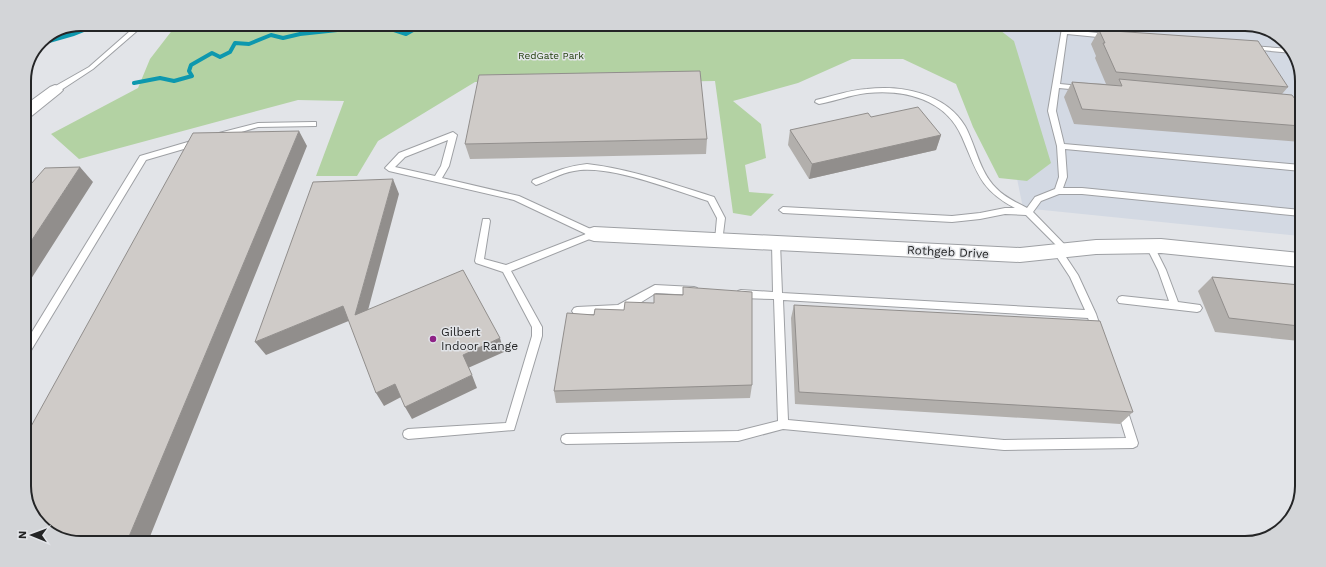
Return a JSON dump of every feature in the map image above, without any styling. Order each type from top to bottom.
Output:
[{"type":"street","points":[[31,109],[55,90]]},
{"type":"street","name":"Rothgeb Drive","points":[[594,234],[1020,255],[1096,247],[1150,246],[1295,260]]},
{"type":"lane","points":[[55,90],[92,68],[134,31]]},
{"type":"lane","points":[[1058,191],[1063,177],[1061,146],[1052,111],[1064,31]]},
{"type":"lane","points":[[1072,31],[1119,37]]},
{"type":"lane","points":[[1245,47],[1284,50]]},
{"type":"lane","points":[[1056,86],[1087,89]]},
{"type":"lane","points":[[819,102],[866,91],[894,90],[935,101],[951,114],[961,125],[988,185],[1000,196],[1028,212],[1062,251],[1091,314],[1101,344]]},
{"type":"lane","points":[[31,342],[143,158],[258,125],[313,124]]},
{"type":"lane","points":[[437,180],[445,166],[453,135],[402,155],[388,168],[437,180],[516,198],[594,234]]},
{"type":"lane","points":[[1061,146],[1295,167]]},
{"type":"lane","points":[[536,182],[575,167],[594,167],[659,182],[711,199],[721,218],[719,240]]},
{"type":"lane","points":[[1028,212],[1038,199],[1058,191],[1082,191],[1295,212]]},
{"type":"lane","points":[[783,210],[952,218],[980,216],[1006,211],[1028,212]]},
{"type":"lane","points":[[486,221],[479,261],[506,269],[594,234]]},
{"type":"lane","points":[[776,243],[783,424]]},
{"type":"lane","points":[[1150,246],[1162,270],[1175,305]]},
{"type":"lane","points":[[408,434],[510,427],[537,336],[537,326],[506,269]]},
{"type":"lane","points":[[577,311],[619,309],[655,289],[702,291]]},
{"type":"lane","points":[[732,293],[1091,314]]},
{"type":"lane","points":[[1122,300],[1197,308]]},
{"type":"lane","points":[[566,439],[738,436],[783,424],[1004,445],[1133,442],[1118,397]]},
{"type":"shaded area","points":[[987,31],[1244,31],[1254,32],[1270,38],[1285,51],[1288,56],[1295,78],[1295,235],[1023,208]]},
{"type":"green space","name":"RedGate Park","points":[[172,31],[1001,31],[1014,41],[1051,163],[1027,181],[999,178],[973,127],[956,84],[903,59],[852,59],[798,83],[733,101],[761,124],[766,158],[745,165],[749,192],[774,194],[751,216],[733,213],[715,81],[517,84],[517,81],[475,82],[378,141],[357,176],[316,176],[344,101],[298,100],[79,159],[51,134],[138,88],[150,59]]},
{"type":"water","points":[[86,31],[50,43],[62,35],[72,32]]},
{"type":"building","points":[[1099,31],[1258,41],[1288,87],[1116,72],[1103,43],[1105,43]]},
{"type":"building","points":[[700,71],[707,139],[465,144],[479,75]]},
{"type":"building","points":[[1119,79],[1292,95],[1295,99],[1295,126],[1082,109],[1072,82],[1122,86]]},
{"type":"building","points":[[918,107],[941,135],[812,164],[790,130],[868,113],[871,117]]},
{"type":"building","points":[[299,131],[129,536],[72,535],[52,527],[52,515],[40,515],[34,502],[31,489],[31,426],[193,133]]},
{"type":"building","points":[[80,167],[31,241],[31,184],[45,168]]},
{"type":"building","points":[[393,179],[355,315],[463,270],[500,338],[463,355],[472,375],[405,407],[395,384],[376,393],[343,306],[255,342],[313,182]]},
{"type":"building","points":[[1212,277],[1295,285],[1295,326],[1229,318]]},
{"type":"building","points":[[683,287],[752,292],[752,385],[554,391],[567,313],[594,315],[595,309],[624,310],[625,302],[654,303],[654,294],[683,295]]},
{"type":"building","points":[[794,305],[1100,321],[1133,412],[799,392]]},
{"type":"waterway","points":[[134,83],[160,78],[174,81],[192,76],[189,71],[191,65],[212,53],[220,57],[230,52],[235,43],[249,44],[271,35],[283,38],[300,34],[328,31]]},
{"type":"waterway","points":[[397,31],[406,34],[411,31]]},
{"type":"place","name":"Gilbert Indoor Range","points":[[433,339]]}]
